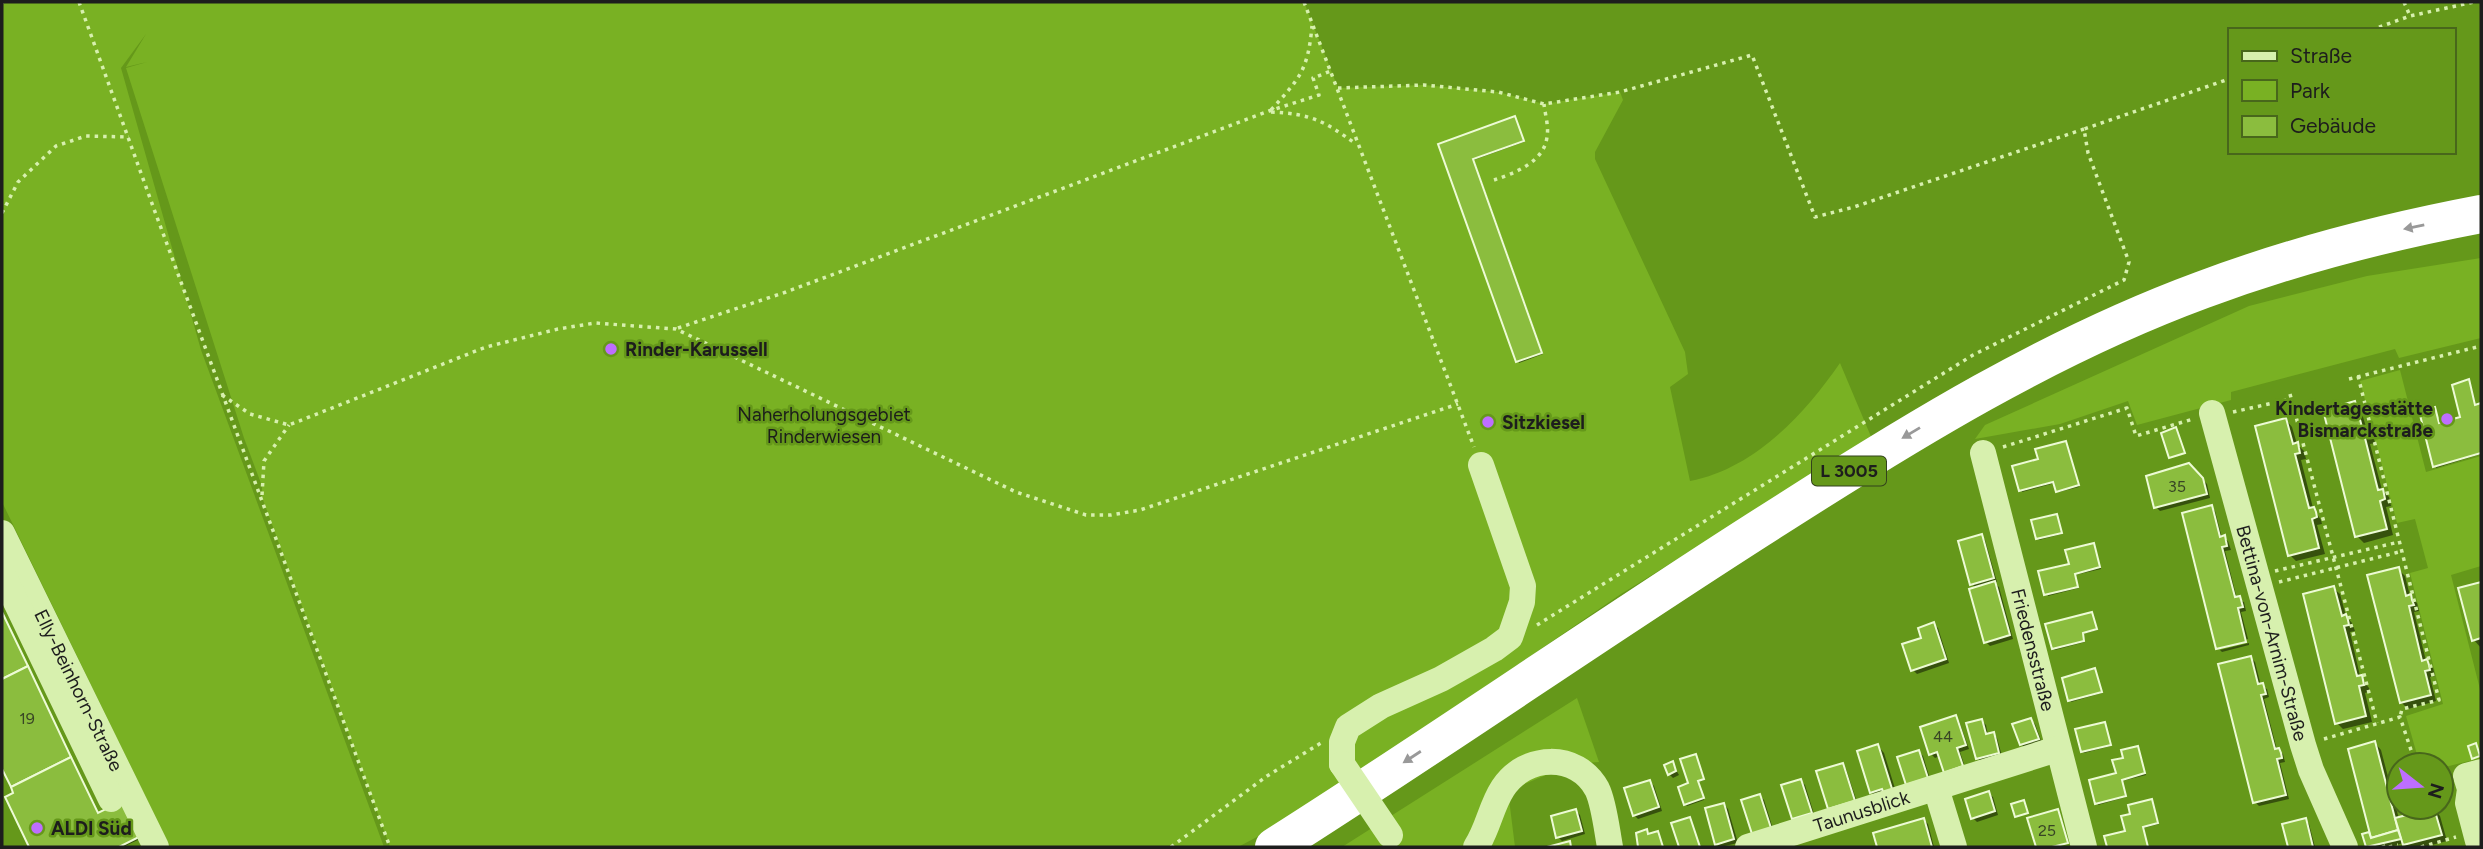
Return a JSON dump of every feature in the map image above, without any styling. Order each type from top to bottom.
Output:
[{"type":"highway","name":"L 3005","points":[[1273,847],[1777,517],[1865,461],[1997,384],[2053,355],[2157,308],[2271,266],[2378,235],[2481,215]]},
{"type":"highway","name":"L 3005","points":[[1320,847],[1758,557],[1880,481],[2011,405],[2165,331],[2266,293],[2379,261],[2481,240]]},
{"type":"street","name":"Bettina-von-Arnim-Straße","points":[[2220,414],[2303,745],[2311,771],[2344,847]]},
{"type":"street","name":"Friedensstraße","points":[[1983,453],[2084,847]]},
{"type":"street","points":[[1396,841],[1342,764],[1342,742],[1348,727],[1381,706],[1441,679],[1510,637],[1522,602],[1523,586],[1481,465]]},
{"type":"street","name":"Elly-Beinhorn-Straße","points":[[2,533],[56,665],[156,847]]},
{"type":"street","points":[[2,573],[56,665],[111,799]]},
{"type":"street","name":"Taunusblick","points":[[1748,847],[2057,749]]},
{"type":"street","points":[[1476,847],[1504,787],[1516,774],[1539,762],[1572,764],[1582,771],[1597,790],[1610,847]]},
{"type":"street","points":[[2474,774],[2468,803],[2478,841],[2481,840]]},
{"type":"street","name":"Taunusblick","points":[[1936,788],[1954,847]]},
{"type":"path","points":[[79,2],[390,847]]},
{"type":"path","points":[[1304,2],[1481,465]]},
{"type":"path","points":[[2404,2],[2410,16]]},
{"type":"path","points":[[2377,28],[2410,16],[2474,2]]},
{"type":"path","points":[[1269,111],[1303,71],[1309,54],[1312,24]]},
{"type":"path","points":[[1338,88],[1424,85],[1498,92],[1544,104],[1620,92],[1752,55],[1815,217],[1854,207],[2228,79]]},
{"type":"path","points":[[676,329],[786,292],[1269,111],[1309,99],[1319,95],[1313,78],[1331,71]]},
{"type":"path","points":[[1494,180],[1513,174],[1536,160],[1548,138],[1544,104]]},
{"type":"path","points":[[1269,111],[1300,114],[1328,123],[1357,145]]},
{"type":"path","points":[[1510,637],[1536,626],[1973,355],[2124,280],[2129,262],[2088,153],[2084,130]]},
{"type":"path","points":[[2,213],[18,182],[56,146],[86,136],[129,137]]},
{"type":"path","points":[[262,497],[264,461],[289,425],[485,347],[558,329],[596,323],[676,329],[1016,492],[1086,515],[1140,510],[1458,404]]},
{"type":"path","points":[[2349,379],[2481,346]]},
{"type":"path","points":[[2358,376],[2439,700],[2402,709],[2400,717],[2411,751]]},
{"type":"path","points":[[222,395],[250,414],[289,425]]},
{"type":"path","points":[[1983,453],[2127,408],[2136,436],[2291,396],[2376,723]]},
{"type":"path","points":[[2270,572],[2399,542]]},
{"type":"path","points":[[2273,583],[2403,551]]},
{"type":"path","points":[[2303,745],[2400,717]]},
{"type":"path","points":[[1171,847],[1267,776],[1313,747]]},
{"type":"path","points":[[2423,839],[2425,845]]},
{"type":"path","points":[[2385,846],[2398,845]]},
{"type":"green space","name":"Naherholungsgebiet Rinderwiesen","points":[[2,2],[1304,2],[1338,88],[1424,85],[1498,92],[1544,104],[1620,92],[1623,100],[1595,152],[1595,159],[1685,352],[1688,374],[1670,387],[1690,481],[1735,465],[1776,437],[1810,402],[1840,363],[1872,439],[1621,594],[1300,814],[1238,847],[390,847],[262,497],[262,486],[244,438],[126,68],[147,62],[126,67],[146,34],[121,68],[201,350],[384,847],[170,847],[2,502]]},
{"type":"green space","points":[[2481,258],[2481,338],[2399,358],[2395,349],[2231,392],[2231,400],[2137,425],[2128,401],[2060,424],[1975,439],[1985,425],[2249,306],[2367,276]]},
{"type":"green space","points":[[2400,370],[2426,472],[2481,456],[2481,566],[2451,575],[2481,693],[2481,758],[2455,764],[2455,751],[2416,751],[2406,716],[2443,704],[2410,573],[2428,568],[2415,519],[2397,523],[2360,381]]},
{"type":"green space","points":[[1577,698],[1599,762],[1572,764],[1508,791],[1515,847],[1342,847]]},
{"type":"building","points":[[1515,116],[1524,141],[1473,159],[1542,353],[1516,362],[1438,144]]},
{"type":"building","points":[[2469,379],[2475,405],[2481,403],[2481,453],[2433,467],[2419,411],[2435,407],[2439,423],[2460,417],[2452,385]]},
{"type":"building","points":[[2355,401],[2362,427],[2367,426],[2370,436],[2365,438],[2378,490],[2383,489],[2385,499],[2380,501],[2387,529],[2355,537],[2323,410]]},
{"type":"building","points":[[2286,418],[2293,444],[2298,442],[2300,453],[2295,454],[2309,508],[2314,507],[2316,512],[2317,517],[2312,519],[2319,548],[2288,556],[2255,426]]},
{"type":"building","points":[[2176,427],[2185,453],[2169,458],[2161,433]]},
{"type":"building","points":[[2066,441],[2079,485],[2056,492],[2053,482],[2019,491],[2012,466],[2038,459],[2035,449]]},
{"type":"building","points":[[2189,463],[2203,478],[2207,494],[2154,508],[2146,476]]},
{"type":"building","points":[[2212,505],[2220,537],[2225,535],[2227,546],[2222,547],[2235,597],[2240,596],[2243,607],[2238,608],[2246,642],[2216,649],[2182,513]]},
{"type":"building","points":[[2057,514],[2062,533],[2036,539],[2031,520]]},
{"type":"building","points":[[1982,534],[1994,578],[1970,585],[1958,541]]},
{"type":"building","points":[[2094,543],[2100,567],[2075,574],[2078,587],[2044,595],[2038,571],[2069,564],[2065,550]]},
{"type":"building","points":[[2399,567],[2406,596],[2411,594],[2414,605],[2409,606],[2422,661],[2427,659],[2429,665],[2430,670],[2425,671],[2431,695],[2400,703],[2367,575]]},
{"type":"building","points":[[1995,581],[2010,635],[1984,643],[1969,589]]},
{"type":"building","points":[[2481,582],[2481,638],[2472,641],[2458,588]]},
{"type":"building","points":[[2334,586],[2342,616],[2346,614],[2348,620],[2349,625],[2344,626],[2357,676],[2362,675],[2364,685],[2359,686],[2366,716],[2335,724],[2303,594]]},
{"type":"building","points":[[2,612],[28,666],[2,679]]},
{"type":"building","points":[[2092,612],[2097,629],[2083,633],[2084,641],[2052,649],[2045,624]]},
{"type":"building","points":[[1934,622],[1946,659],[1911,671],[1902,644],[1921,638],[1918,628]]},
{"type":"building","points":[[2251,656],[2258,684],[2263,683],[2266,694],[2261,695],[2275,749],[2279,748],[2281,753],[2282,758],[2277,759],[2286,795],[2253,803],[2218,664]]},
{"type":"building","points":[[28,666],[71,757],[11,787],[2,769],[2,679]]},
{"type":"building","points":[[2095,668],[2102,692],[2068,701],[2062,678]]},
{"type":"building","points":[[1956,715],[1966,745],[1957,748],[1963,766],[1944,773],[1937,752],[1929,755],[1920,727]]},
{"type":"building","points":[[2031,718],[2039,739],[2020,745],[2012,724]]},
{"type":"building","points":[[1982,719],[1986,734],[1994,732],[1999,753],[1976,759],[1966,723]]},
{"type":"building","points":[[2105,722],[2111,745],[2081,752],[2075,729]]},
{"type":"building","points":[[2375,741],[2385,780],[2385,821],[2396,821],[2398,830],[2371,838],[2348,749]]},
{"type":"building","points":[[2476,743],[2480,756],[2472,759],[2468,746]]},
{"type":"building","points":[[1878,744],[1893,792],[1884,794],[1882,789],[1870,793],[1857,751]]},
{"type":"building","points":[[2138,746],[2145,773],[2122,780],[2126,796],[2095,804],[2089,780],[2116,773],[2112,760],[2123,758],[2121,750]]},
{"type":"building","points":[[1919,750],[1928,778],[1906,785],[1897,757]]},
{"type":"building","points":[[1696,754],[1704,779],[1698,781],[1704,798],[1684,805],[1678,787],[1688,783],[1680,759]]},
{"type":"building","points":[[71,757],[98,813],[124,800],[141,836],[119,847],[29,847],[5,797],[13,793],[11,787]]},
{"type":"building","points":[[1673,761],[1676,771],[1668,775],[1664,765]]},
{"type":"building","points":[[1843,763],[1855,801],[1828,809],[1816,771]]},
{"type":"building","points":[[1801,779],[1812,813],[1792,819],[1781,785]]},
{"type":"building","points":[[1650,780],[1659,807],[1633,816],[1624,788]]},
{"type":"building","points":[[1989,791],[1995,811],[1971,819],[1965,799]]},
{"type":"building","points":[[1760,794],[1771,828],[1752,834],[1741,800]]},
{"type":"building","points":[[2152,799],[2158,823],[2143,827],[2148,847],[2107,847],[2104,836],[2125,831],[2121,816],[2130,814],[2128,805]]},
{"type":"building","points":[[2024,800],[2028,813],[2015,817],[2011,804]]},
{"type":"building","points":[[1724,803],[1734,839],[1715,845],[1705,808]]},
{"type":"building","points":[[1576,809],[1582,831],[1556,838],[1551,816]]},
{"type":"building","points":[[2058,809],[2068,843],[2036,847],[2027,818]]},
{"type":"building","points":[[1690,817],[1700,847],[1679,847],[1671,823]]},
{"type":"building","points":[[1924,818],[1932,847],[1877,847],[1873,833]]},
{"type":"building","points":[[2306,818],[2313,847],[2288,847],[2282,824]]},
{"type":"building","points":[[2396,821],[2438,821],[2442,835],[2403,845]]},
{"type":"building","points":[[1647,829],[1648,834],[1658,831],[1663,847],[1638,847],[1636,833]]},
{"type":"building","points":[[2398,830],[2401,839],[2366,847],[2362,834],[2369,832],[2371,838]]},
{"type":"building","points":[[1570,841],[1571,847],[1547,847]]},
{"type":"place","name":"Rinder-Karussell","points":[[611,349]]},
{"type":"place","name":"Kindertagesstätte Bismarckstraße","points":[[2447,419]]},
{"type":"place","name":"Sitzkiesel","points":[[1488,422]]},
{"type":"place","name":"ALDI Süd","points":[[37,828]]}]
